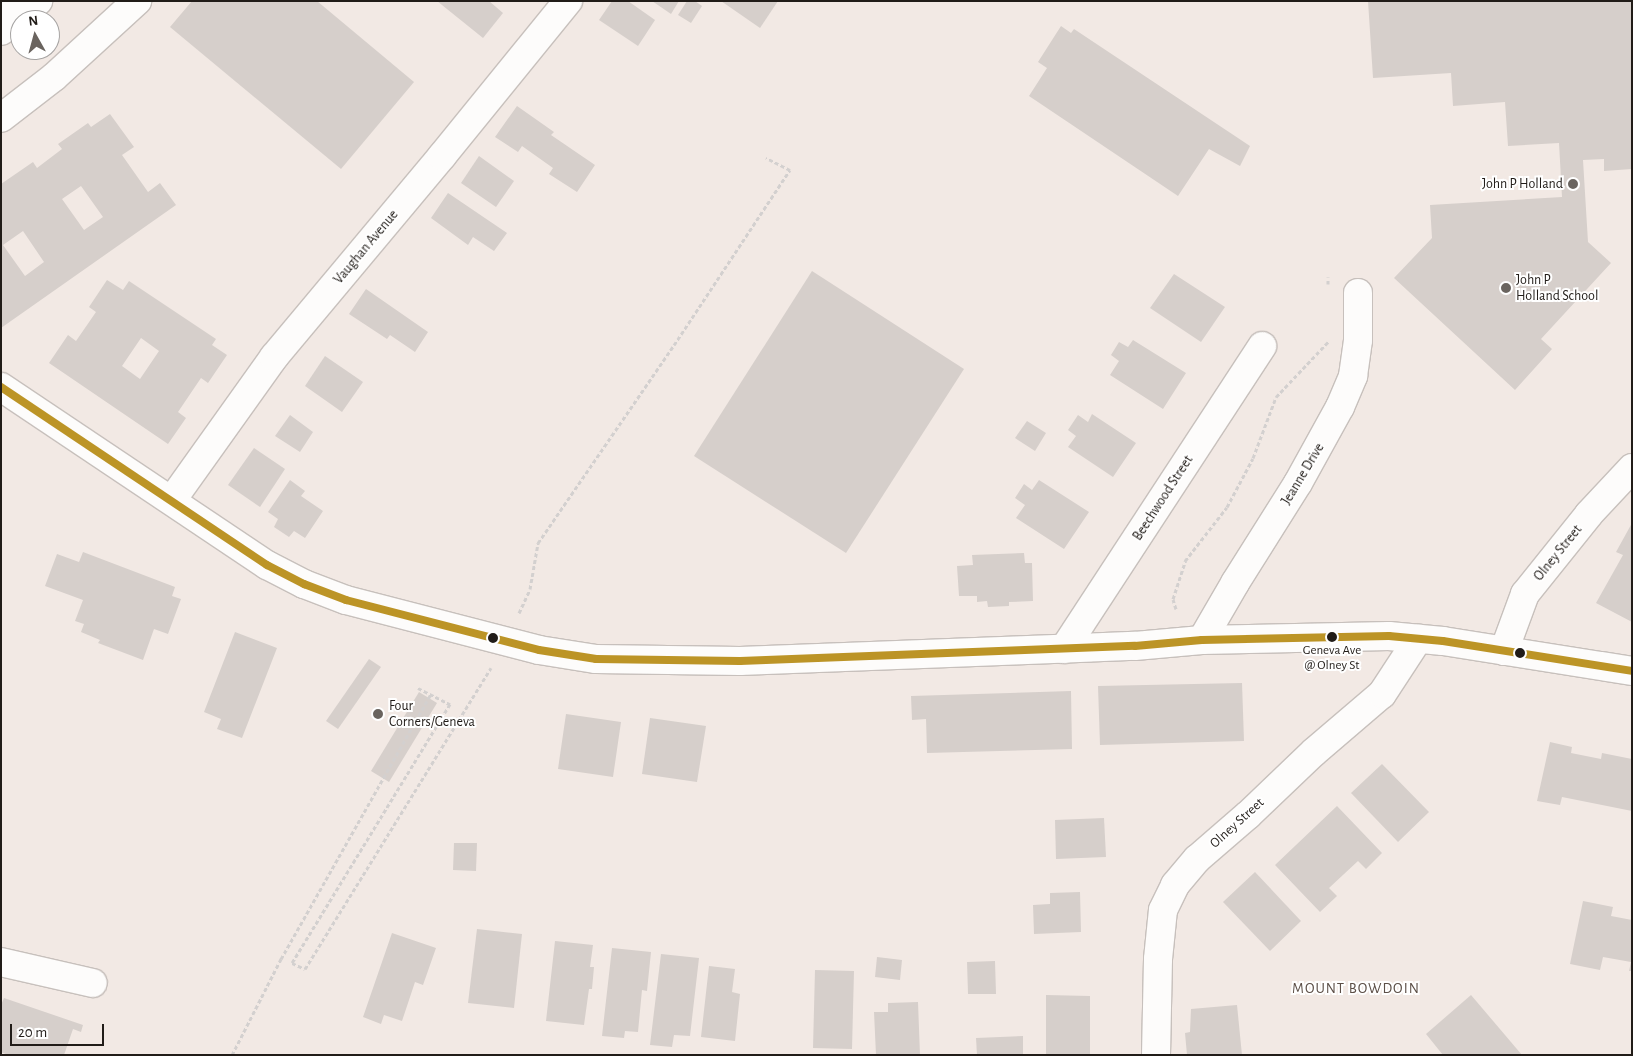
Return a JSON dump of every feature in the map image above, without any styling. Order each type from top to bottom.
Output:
[{"type":"street","points":[[1,118],[54,77],[137,1]]},
{"type":"street","name":"Vaughan Avenue","points":[[172,500],[274,357],[442,156],[568,1]]},
{"type":"street","name":"Jeanne Drive","points":[[1202,640],[1234,583],[1307,469],[1340,407],[1353,376],[1358,340],[1358,293]]},
{"type":"street","name":"Beechwood Street","points":[[1064,649],[1262,346]]},
{"type":"street","points":[[1,387],[267,565],[304,584],[346,600],[539,650],[596,659],[740,661],[1064,649],[1202,640],[1389,636],[1504,651],[1632,671]]},
{"type":"street","name":"Olney Street","points":[[1504,651],[1524,594],[1589,514],[1632,468]]},
{"type":"street","name":"Olney Street","points":[[1156,1055],[1159,949],[1163,910],[1175,885],[1197,859],[1248,815],[1314,752],[1382,694],[1418,639]]},
{"type":"street","points":[[1,962],[93,983]]},
{"type":"path","points":[[519,613],[530,589],[538,543],[674,346],[790,170],[766,158]]},
{"type":"path","points":[[1328,276],[1328,286]]},
{"type":"path","points":[[1176,609],[1173,599],[1185,561],[1227,507],[1253,458],[1276,397],[1328,342],[1328,333]]},
{"type":"path","points":[[418,688],[450,704],[292,963],[305,969],[491,668]]},
{"type":"path","points":[[232,1055],[281,959],[431,694]]},
{"type":"building","points":[[192,1],[317,1],[414,82],[341,169],[170,27]]},
{"type":"building","points":[[437,1],[489,1],[503,13],[483,38]]},
{"type":"building","points":[[612,1],[628,1],[655,20],[638,46],[599,20]]},
{"type":"building","points":[[652,1],[679,1],[671,14]]},
{"type":"building","points":[[687,1],[695,1],[702,6],[691,23],[678,15]]},
{"type":"building","points":[[721,1],[778,1],[760,28]]},
{"type":"building","name":"John P Holland","points":[[1368,1],[1632,1],[1632,169],[1604,171],[1604,159],[1583,160],[1588,242],[1611,263],[1541,339],[1552,349],[1515,390],[1394,278],[1432,238],[1430,205],[1562,197],[1559,143],[1508,146],[1505,102],[1453,106],[1451,73],[1373,78]]},
{"type":"building","points":[[1061,26],[1071,33],[1074,29],[1250,146],[1240,166],[1209,149],[1178,196],[1029,96],[1047,68],[1038,62]]},
{"type":"building","points":[[517,106],[554,132],[551,135],[595,165],[577,192],[549,174],[553,168],[522,146],[518,152],[495,137]]},
{"type":"building","points":[[110,114],[134,147],[122,155],[148,192],[160,183],[176,205],[1,328],[1,184],[33,162],[37,168],[62,149],[58,144],[88,123],[91,127]],"holes":[[[81,186],[103,217],[84,230],[62,199]],[[23,231],[44,262],[25,276],[3,245]]]},
{"type":"building","points":[[479,156],[514,181],[496,207],[461,183]]},
{"type":"building","points":[[448,193],[507,233],[494,251],[473,237],[468,245],[431,218]]},
{"type":"building","points":[[812,271],[964,369],[846,553],[694,456]]},
{"type":"building","points":[[1174,274],[1225,307],[1201,342],[1150,308]]},
{"type":"building","points":[[107,280],[123,290],[129,281],[216,339],[212,345],[227,355],[208,383],[201,378],[178,412],[186,418],[168,444],[49,363],[68,335],[76,341],[96,312],[89,307]],"holes":[[[141,338],[159,351],[140,379],[122,366]]]},
{"type":"building","points":[[366,289],[428,332],[415,352],[390,335],[387,339],[349,314]]},
{"type":"building","points":[[1133,340],[1186,373],[1163,409],[1110,375],[1119,361],[1111,355],[1119,342],[1128,347]]},
{"type":"building","points":[[325,356],[363,382],[342,412],[305,386]]},
{"type":"building","points":[[1092,414],[1136,443],[1113,477],[1068,447],[1076,436],[1068,430],[1078,415],[1088,422]]},
{"type":"building","points":[[290,415],[313,432],[300,452],[275,436]]},
{"type":"building","points":[[1027,421],[1046,433],[1035,451],[1015,438]]},
{"type":"building","points":[[254,448],[285,469],[260,507],[228,485]]},
{"type":"building","points":[[290,480],[305,491],[301,496],[323,511],[305,538],[294,531],[289,537],[274,527],[278,519],[268,512]]},
{"type":"building","points":[[1039,480],[1089,512],[1064,549],[1016,518],[1025,505],[1015,498],[1024,484],[1032,490]]},
{"type":"building","points":[[1632,523],[1632,622],[1596,603],[1623,555],[1616,552]]},
{"type":"building","points":[[83,552],[175,587],[172,596],[181,599],[168,634],[154,629],[143,660],[98,643],[100,640],[81,632],[84,624],[75,621],[83,600],[45,586],[57,554],[79,562]]},
{"type":"building","points":[[1024,553],[1025,563],[1032,563],[1033,601],[1009,602],[1009,606],[988,607],[987,601],[977,602],[977,596],[959,596],[957,566],[973,565],[972,555]]},
{"type":"building","points":[[235,632],[277,648],[242,738],[217,729],[221,719],[204,712]]},
{"type":"building","points":[[369,659],[381,667],[338,729],[326,721]]},
{"type":"building","points":[[1242,683],[1244,741],[1100,745],[1098,686]]},
{"type":"building","points":[[1071,691],[1072,749],[927,753],[926,719],[912,720],[911,696]]},
{"type":"building","points":[[419,692],[437,703],[389,782],[371,771]]},
{"type":"building","points":[[566,714],[621,722],[613,777],[558,769]]},
{"type":"building","points":[[650,718],[706,726],[697,782],[642,774]]},
{"type":"building","points":[[1550,742],[1572,747],[1571,753],[1601,759],[1602,753],[1632,759],[1632,811],[1562,797],[1560,805],[1537,801]]},
{"type":"building","points":[[1382,764],[1429,812],[1398,842],[1351,793]]},
{"type":"building","points":[[1337,806],[1382,853],[1366,869],[1358,861],[1329,888],[1337,896],[1320,912],[1275,865]]},
{"type":"building","points":[[1104,818],[1106,857],[1056,859],[1055,820]]},
{"type":"building","points":[[454,843],[477,843],[476,871],[453,870]]},
{"type":"building","points":[[1255,872],[1301,921],[1270,951],[1223,902]]},
{"type":"building","points":[[1080,892],[1081,932],[1034,934],[1033,905],[1050,904],[1050,893]]},
{"type":"building","points":[[1583,901],[1613,907],[1611,916],[1632,920],[1632,971],[1629,971],[1631,962],[1603,957],[1600,970],[1570,964]]},
{"type":"building","points":[[477,929],[522,934],[514,1008],[468,1003]]},
{"type":"building","points":[[392,933],[436,948],[423,985],[415,982],[402,1021],[384,1015],[381,1024],[363,1017]]},
{"type":"building","points":[[555,941],[593,945],[590,967],[594,967],[592,989],[589,989],[584,1025],[546,1021]]},
{"type":"building","points":[[612,948],[651,952],[647,991],[642,990],[638,1032],[625,1031],[624,1038],[602,1036]]},
{"type":"building","points":[[661,954],[699,958],[690,1036],[674,1035],[672,1047],[650,1045]]},
{"type":"building","points":[[877,957],[902,960],[900,980],[875,977]]},
{"type":"building","points":[[995,961],[996,994],[968,994],[967,962]]},
{"type":"building","points":[[709,966],[735,969],[732,992],[740,994],[735,1041],[701,1037]]},
{"type":"building","points":[[815,970],[854,971],[852,1049],[813,1048]]},
{"type":"building","points":[[1046,995],[1090,996],[1090,1055],[1046,1055]]},
{"type":"building","points":[[1471,995],[1522,1055],[1443,1055],[1426,1034]]},
{"type":"building","points":[[4,998],[83,1025],[81,1032],[73,1029],[64,1055],[8,1055],[1,1052],[1,1005]]},
{"type":"building","points":[[918,1002],[920,1055],[876,1055],[874,1012],[888,1012],[888,1003]]},
{"type":"building","points":[[1237,1005],[1242,1055],[1187,1055],[1185,1033],[1190,1032],[1191,1009]]},
{"type":"building","points":[[1023,1036],[1023,1055],[977,1055],[976,1038]]},
{"type":"transit line","points":[[1,387],[267,565],[304,584],[346,600],[539,650],[596,659],[740,661],[1135,646],[1202,640],[1389,636],[1443,641],[1632,671]]},
{"type":"place","name":"John P Holland","points":[[1573,184]]},
{"type":"place","name":"John P Holland School","points":[[1506,288]]},
{"type":"place","name":"Geneva Ave @ Olney St","points":[[1332,637]]},
{"type":"place","name":"Four Corners/Geneva","points":[[378,714]]},
{"type":"district","name":"MOUNT BOWDOIN","points":[[1356,989]]}]
